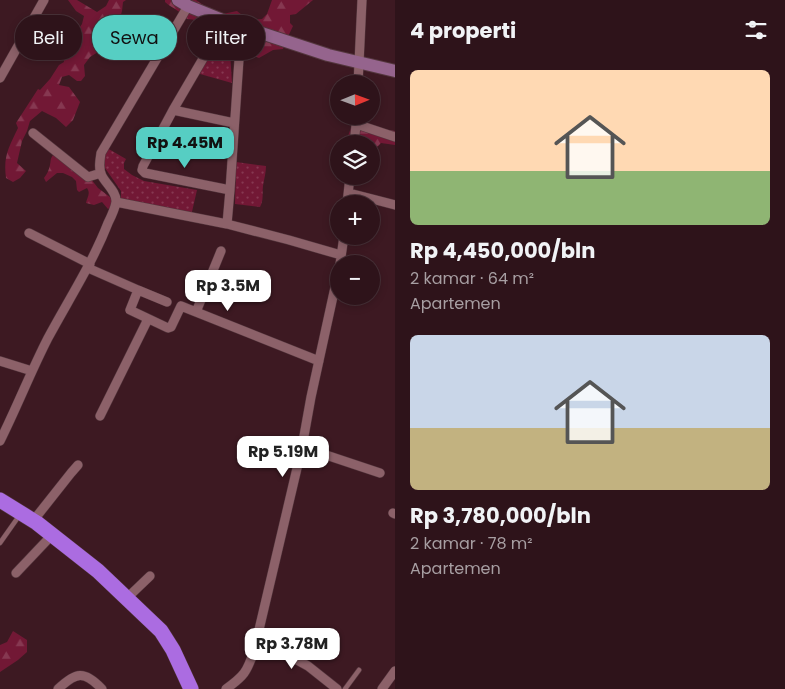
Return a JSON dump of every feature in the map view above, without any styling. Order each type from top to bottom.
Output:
[{"type":"highway","points":[[0,500],[52,535],[98,571],[162,631],[191,689]]},
{"type":"street","points":[[0,78],[44,0]]},
{"type":"street","points":[[358,75],[362,0]]},
{"type":"street","points":[[0,441],[49,337],[89,266],[116,202],[114,193],[101,173],[101,153],[183,3],[211,15]]},
{"type":"street","points":[[265,34],[328,55],[395,71]]},
{"type":"street","points":[[202,60],[173,110],[142,170],[230,190]]},
{"type":"street","points":[[227,224],[239,60]]},
{"type":"street","points":[[173,110],[234,123]]},
{"type":"street","points":[[367,125],[395,137]]},
{"type":"street","points":[[33,133],[88,177],[101,173]]},
{"type":"street","points":[[349,185],[348,193],[395,205]]},
{"type":"street","points":[[116,202],[227,224],[288,240],[330,255]]},
{"type":"street","points":[[29,233],[89,266],[167,302]]},
{"type":"street","points":[[196,312],[221,251]]},
{"type":"street","points":[[138,290],[130,310],[170,328],[181,306],[319,361]]},
{"type":"street","points":[[226,689],[241,678],[249,666],[254,651],[302,447],[331,305]]},
{"type":"street","points":[[100,416],[148,319]]},
{"type":"street","points":[[0,361],[32,371]]},
{"type":"street","points":[[302,447],[380,473]]},
{"type":"street","points":[[27,517],[78,465]]},
{"type":"street","points":[[16,574],[52,535]]},
{"type":"street","points":[[127,598],[150,576]]},
{"type":"street","points":[[257,638],[308,666],[337,689]]},
{"type":"street","points":[[382,689],[395,671]]},
{"type":"street","points":[[58,689],[79,675],[91,679],[102,689]]},
{"type":"lane","points":[[0,543],[27,517]]},
{"type":"lane","points":[[345,689],[360,670]]},
{"type":"green space","points":[[68,0],[77,0],[97,12],[106,6],[109,0],[126,0],[123,2],[121,15],[92,15],[92,56],[84,65],[85,76],[81,81],[77,81],[69,75],[62,77],[59,85],[69,87],[80,102],[73,120],[66,127],[56,118],[42,111],[30,121],[22,141],[17,163],[26,171],[13,182],[6,178],[5,164],[9,146],[18,128],[16,123],[38,89],[40,90],[50,79],[64,60],[82,60],[82,24],[84,16],[76,11]]},
{"type":"green space","points":[[165,0],[196,0],[218,15],[187,15],[187,19],[165,2]]},
{"type":"green space","points":[[272,0],[313,0],[296,14],[290,15],[290,23],[293,26],[283,49],[273,50],[265,55],[265,16]]},
{"type":"green space","points":[[237,11],[243,15],[218,15]]},
{"type":"green space","points":[[206,60],[231,60],[232,83],[200,74]]},
{"type":"green space","points":[[351,125],[370,125],[395,131],[395,145],[380,144],[380,135],[348,135]]},
{"type":"green space","points":[[107,148],[126,159],[124,169],[144,181],[197,190],[191,216],[121,202],[121,191],[105,168],[104,156]]},
{"type":"green space","points":[[53,155],[91,179],[98,188],[110,197],[113,206],[108,209],[102,202],[94,205],[86,203],[89,194],[87,188],[79,192],[76,181],[63,173],[57,173],[46,182],[44,178]]},
{"type":"green space","points":[[236,162],[266,166],[260,207],[235,204]]},
{"type":"green space","points":[[13,631],[27,640],[27,652],[0,672],[0,645],[7,642]]}]
